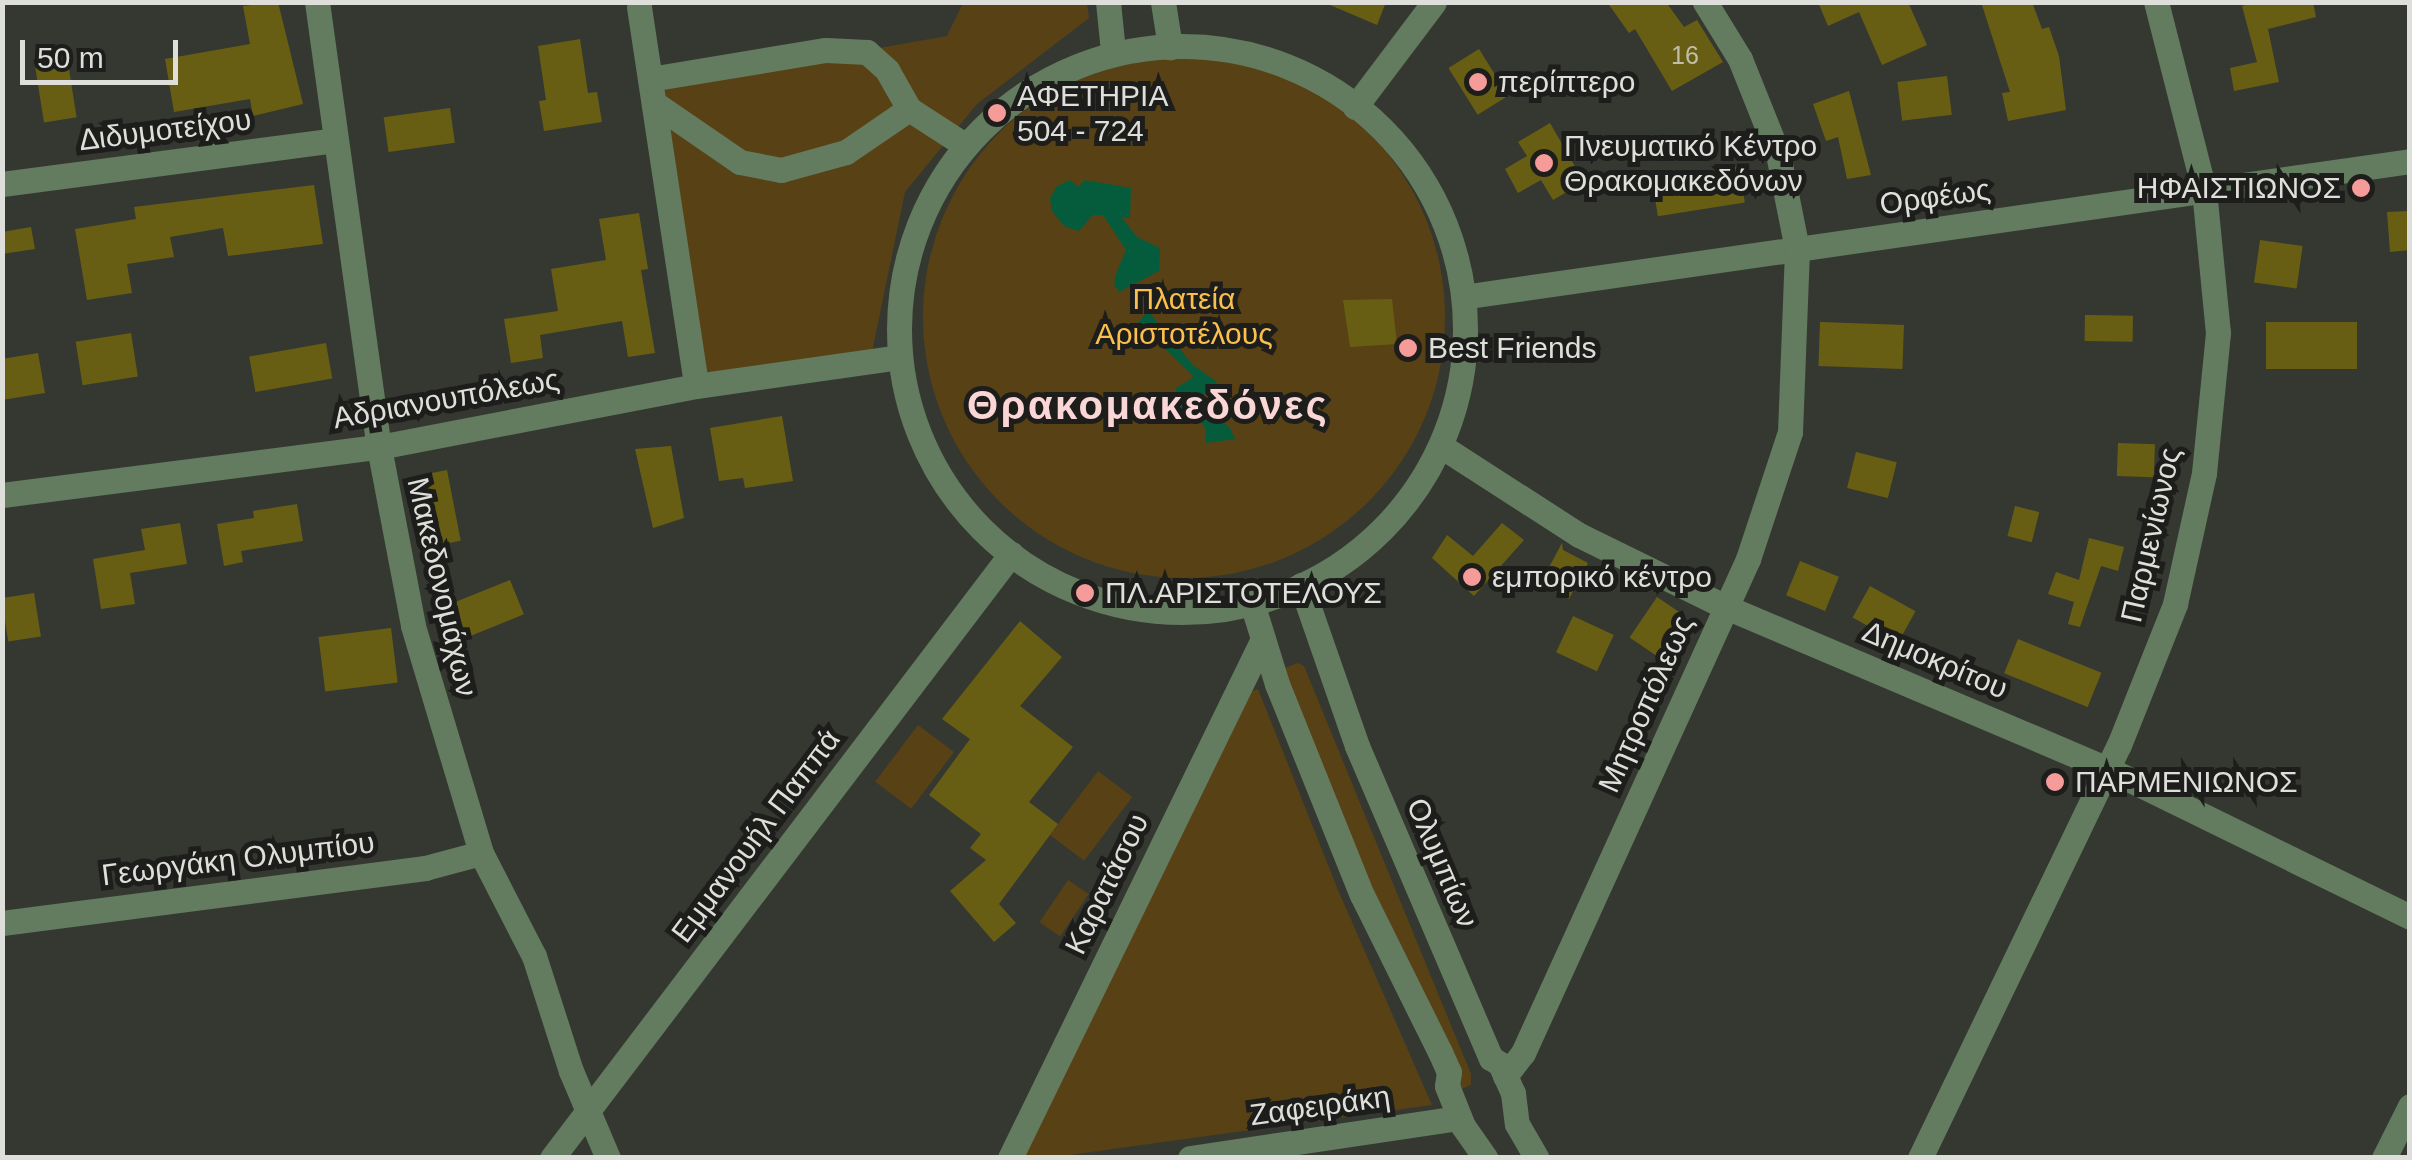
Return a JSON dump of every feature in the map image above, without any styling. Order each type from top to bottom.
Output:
[{"type":"street","name":"Μακεδονομάχων","points":[[317,2],[378,447],[413,626],[481,854],[534,956],[587,1113],[608,1158]]},
{"type":"street","points":[[1108,2],[1113,50]]},
{"type":"street","points":[[1164,2],[1170,47]]},
{"type":"street","points":[[1356,107],[1434,2]]},
{"type":"street","name":"Μητροπόλεως","points":[[1498,1067],[1523,1053],[1764,520],[1790,432],[1797,249],[1778,154],[1740,59],[1705,2]]},
{"type":"street","name":"Παρμενίωνος","points":[[1920,1158],[2108,769],[2175,604],[2204,473],[2218,333],[2204,190],[2156,2]]},
{"type":"street","points":[[639,6],[696,386]]},
{"type":"street","points":[[1170,47],[1268,63],[1300,75],[1356,107],[1405,163],[1442,216],[1469,296],[1474,340],[1464,397],[1444,448],[1405,510],[1354,556],[1301,585],[1252,603],[1168,611],[1085,594],[1011,554],[983,529],[938,471],[912,410],[899,358],[896,300],[912,228],[944,165],[997,112],[1081,54],[1170,47]]},
{"type":"street","points":[[652,91],[772,56],[851,50],[876,58],[909,109],[963,144]]},
{"type":"street","points":[[652,91],[740,162],[781,170],[846,152],[909,109]]},
{"type":"street","name":"Διδυμοτείχου","points":[[2,184],[336,140]]},
{"type":"street","name":"Ορφέως","points":[[1469,296],[2410,160]]},
{"type":"street","name":"Αδριανουπόλεως","points":[[2,496],[378,447],[696,386],[899,358]]},
{"type":"street","name":"Δημοκρίτου","points":[[1444,448],[1580,535],[1726,606],[2108,769],[2410,918]]},
{"type":"street","name":"Εμμανουήλ Παππά","points":[[552,1158],[1011,554]]},
{"type":"street","name":"Ολυμπίων","points":[[1301,585],[1357,746],[1498,1067],[1514,1093],[1517,1124],[1538,1158]]},
{"type":"street","points":[[1252,603],[1362,895],[1449,1072],[1447,1086],[1476,1152],[1502,1141],[1517,1124]]},
{"type":"street","name":"Καρατάσου","points":[[1010,1158],[1263,639]]},
{"type":"street","name":"Γεωργάκη Ολυμπίου","points":[[2,923],[425,868],[481,854]]},
{"type":"street","points":[[1449,1072],[1466,1058],[1498,1067]]},
{"type":"street","points":[[2384,1158],[2410,1106]]},
{"type":"street","name":"Ζαφειράκη","points":[[1190,1158],[1459,1118]]},
{"type":"green space","points":[[963,3],[1087,3],[1089,18],[977,104],[905,192],[871,357],[701,378],[658,87],[947,36]]},
{"type":"green space","name":"Πλατεία Αριστοτέλους","points":[[1184,56],[1235,61],[1284,76],[1329,100],[1369,132],[1401,172],[1425,217],[1440,266],[1445,317],[1440,368],[1425,417],[1401,462],[1369,502],[1329,534],[1284,558],[1235,573],[1184,578],[1133,573],[1084,558],[1039,534],[999,502],[967,462],[943,417],[928,368],[923,317],[928,266],[943,217],[967,172],[999,132],[1039,100],[1084,76],[1133,61]]},
{"type":"green space","points":[[1298,663],[1304,666],[1471,1074],[1471,1085],[1455,1092],[1273,672]]},
{"type":"green space","points":[[1258,689],[1338,890],[1432,1105],[1055,1157],[1023,1158],[1194,801],[1251,692]]},
{"type":"green space","points":[[918,725],[954,752],[911,809],[875,782]]},
{"type":"green space","points":[[1098,771],[1132,797],[1084,861],[1050,835]]},
{"type":"green space","points":[[1068,880],[1089,894],[1060,936],[1039,922]]},
{"type":"shaded area","points":[[1070,180],[1078,187],[1085,180],[1131,188],[1130,218],[1122,218],[1137,237],[1160,248],[1159,271],[1119,292],[1114,284],[1126,250],[1103,215],[1093,215],[1079,231],[1064,226],[1052,211],[1050,198],[1057,186]]},
{"type":"shaded area","points":[[1148,311],[1193,365],[1217,382],[1197,400],[1230,428],[1235,439],[1206,443],[1200,420],[1182,418],[1172,408],[1176,388],[1194,377],[1138,323]]},
{"type":"building","points":[[278,2],[303,104],[253,116],[250,99],[174,112],[165,59],[250,44],[243,6]]},
{"type":"building","points":[[1323,2],[1386,2],[1377,25]]},
{"type":"building","points":[[1607,2],[1666,2],[1684,27],[1697,20],[1723,62],[1672,91],[1635,29],[1629,33]]},
{"type":"building","points":[[1818,2],[1908,2],[1927,45],[1882,65],[1859,12],[1828,26]]},
{"type":"building","points":[[1981,2],[2032,2],[2042,29],[2049,27],[2059,56],[2066,110],[2008,121],[2002,93],[2010,92]]},
{"type":"building","points":[[2256,2],[2313,2],[2316,17],[2268,29],[2279,82],[2234,91],[2230,68],[2257,62],[2242,6]]},
{"type":"building","points":[[580,39],[588,93],[597,92],[602,122],[544,131],[539,101],[546,100],[538,46]]},
{"type":"building","name":"περίπτερο","points":[[1479,49],[1508,96],[1478,115],[1448,68]]},
{"type":"building","points":[[68,63],[77,117],[44,122],[35,68]]},
{"type":"building","points":[[1947,76],[1952,115],[1902,121],[1897,82]]},
{"type":"building","points":[[1849,91],[1871,175],[1847,179],[1838,137],[1826,141],[1813,104]]},
{"type":"building","points":[[450,108],[455,143],[389,152],[384,117]]},
{"type":"building","name":"Πνευματικό Κέντρο Θρακομακεδόνων","points":[[1550,123],[1584,182],[1553,200],[1541,180],[1518,193],[1505,169],[1527,156],[1518,142]]},
{"type":"building","points":[[1739,166],[1745,203],[1658,216],[1652,180]]},
{"type":"building","points":[[314,185],[323,244],[228,256],[223,228],[170,237],[174,257],[127,264],[132,293],[87,300],[75,229],[136,219],[134,207]]},
{"type":"building","points":[[2410,211],[2410,250],[2390,252],[2387,212]]},
{"type":"building","points":[[639,213],[648,269],[641,270],[655,353],[628,357],[622,321],[540,335],[543,358],[511,363],[504,319],[558,311],[551,269],[606,260],[599,219]]},
{"type":"building","points":[[31,227],[35,249],[2,254],[2,232]]},
{"type":"building","points":[[2260,240],[2303,246],[2297,289],[2254,283]]},
{"type":"building","points":[[1392,299],[1397,344],[1350,347],[1343,300]]},
{"type":"building","points":[[2085,315],[2133,316],[2133,342],[2085,341]]},
{"type":"building","points":[[1820,322],[1904,325],[1902,369],[1818,366]]},
{"type":"building","points":[[2266,322],[2357,322],[2357,369],[2266,369]]},
{"type":"building","points":[[131,333],[138,376],[83,385],[76,342]]},
{"type":"building","points":[[326,343],[332,378],[255,392],[249,357]]},
{"type":"building","points":[[38,353],[45,393],[2,400],[2,359]]},
{"type":"building","points":[[782,416],[793,481],[745,488],[743,478],[719,481],[710,428]]},
{"type":"building","points":[[2118,443],[2155,444],[2154,477],[2117,476]]},
{"type":"building","points":[[671,446],[684,518],[653,528],[635,449]]},
{"type":"building","points":[[1856,452],[1897,462],[1888,498],[1847,488]]},
{"type":"building","points":[[447,470],[461,541],[431,546],[418,476]]},
{"type":"building","points":[[297,504],[303,541],[241,551],[243,562],[224,566],[217,524],[254,518],[253,511]]},
{"type":"building","points":[[2015,506],[2039,512],[2032,542],[2008,536]]},
{"type":"building","points":[[180,523],[187,564],[130,573],[135,604],[101,609],[93,559],[145,550],[141,529]]},
{"type":"building","name":"εμπορικό κέντρο","points":[[1502,523],[1524,540],[1474,596],[1432,558],[1447,535],[1473,556]]},
{"type":"building","points":[[2089,538],[2124,547],[2118,571],[2101,566],[2080,627],[2068,624],[2074,602],[2048,594],[2056,572],[2079,580]]},
{"type":"building","points":[[1562,543],[1563,550],[1588,563],[1569,599],[1540,584]]},
{"type":"building","points":[[1800,561],[1839,577],[1825,611],[1786,595]]},
{"type":"building","points":[[510,580],[524,614],[467,637],[453,603]]},
{"type":"building","points":[[1870,586],[1915,611],[1898,643],[1853,617]]},
{"type":"building","points":[[34,593],[41,636],[8,642],[2,598]]},
{"type":"building","points":[[1657,597],[1684,615],[1656,656],[1630,638]]},
{"type":"building","points":[[1573,616],[1614,635],[1597,671],[1556,652]]},
{"type":"building","points":[[1020,621],[1062,657],[1020,706],[1073,747],[1029,802],[1058,824],[999,904],[1016,923],[994,942],[950,891],[986,860],[970,848],[981,834],[929,795],[970,739],[942,719]]},
{"type":"building","points":[[391,628],[398,683],[325,691],[319,637]]},
{"type":"building","points":[[2018,639],[2101,673],[2088,707],[2004,673]]},
{"type":"place","name":"περίπτερο","points":[[1478,82]]},
{"type":"place","name":"ΑΦΕΤΗΡΙΑ 504 - 724","points":[[997,113]]},
{"type":"place","name":"Πνευματικό Κέντρο Θρακομακεδόνων","points":[[1544,163]]},
{"type":"place","name":"ΗΦΑΙΣΤΙΩΝΟΣ","points":[[2361,188]]},
{"type":"place","name":"Best Friends","points":[[1408,348]]},
{"type":"place","name":"εμπορικό κέντρο","points":[[1472,577]]},
{"type":"place","name":"ΠΛ.ΑΡΙΣΤΟΤΕΛΟΥΣ","points":[[1085,593]]},
{"type":"place","name":"ΠΑΡΜΕΝΙΩΝΟΣ","points":[[2055,782]]},
{"type":"district","name":"Θρακομακεδόνες","points":[[1148,405]]}]
